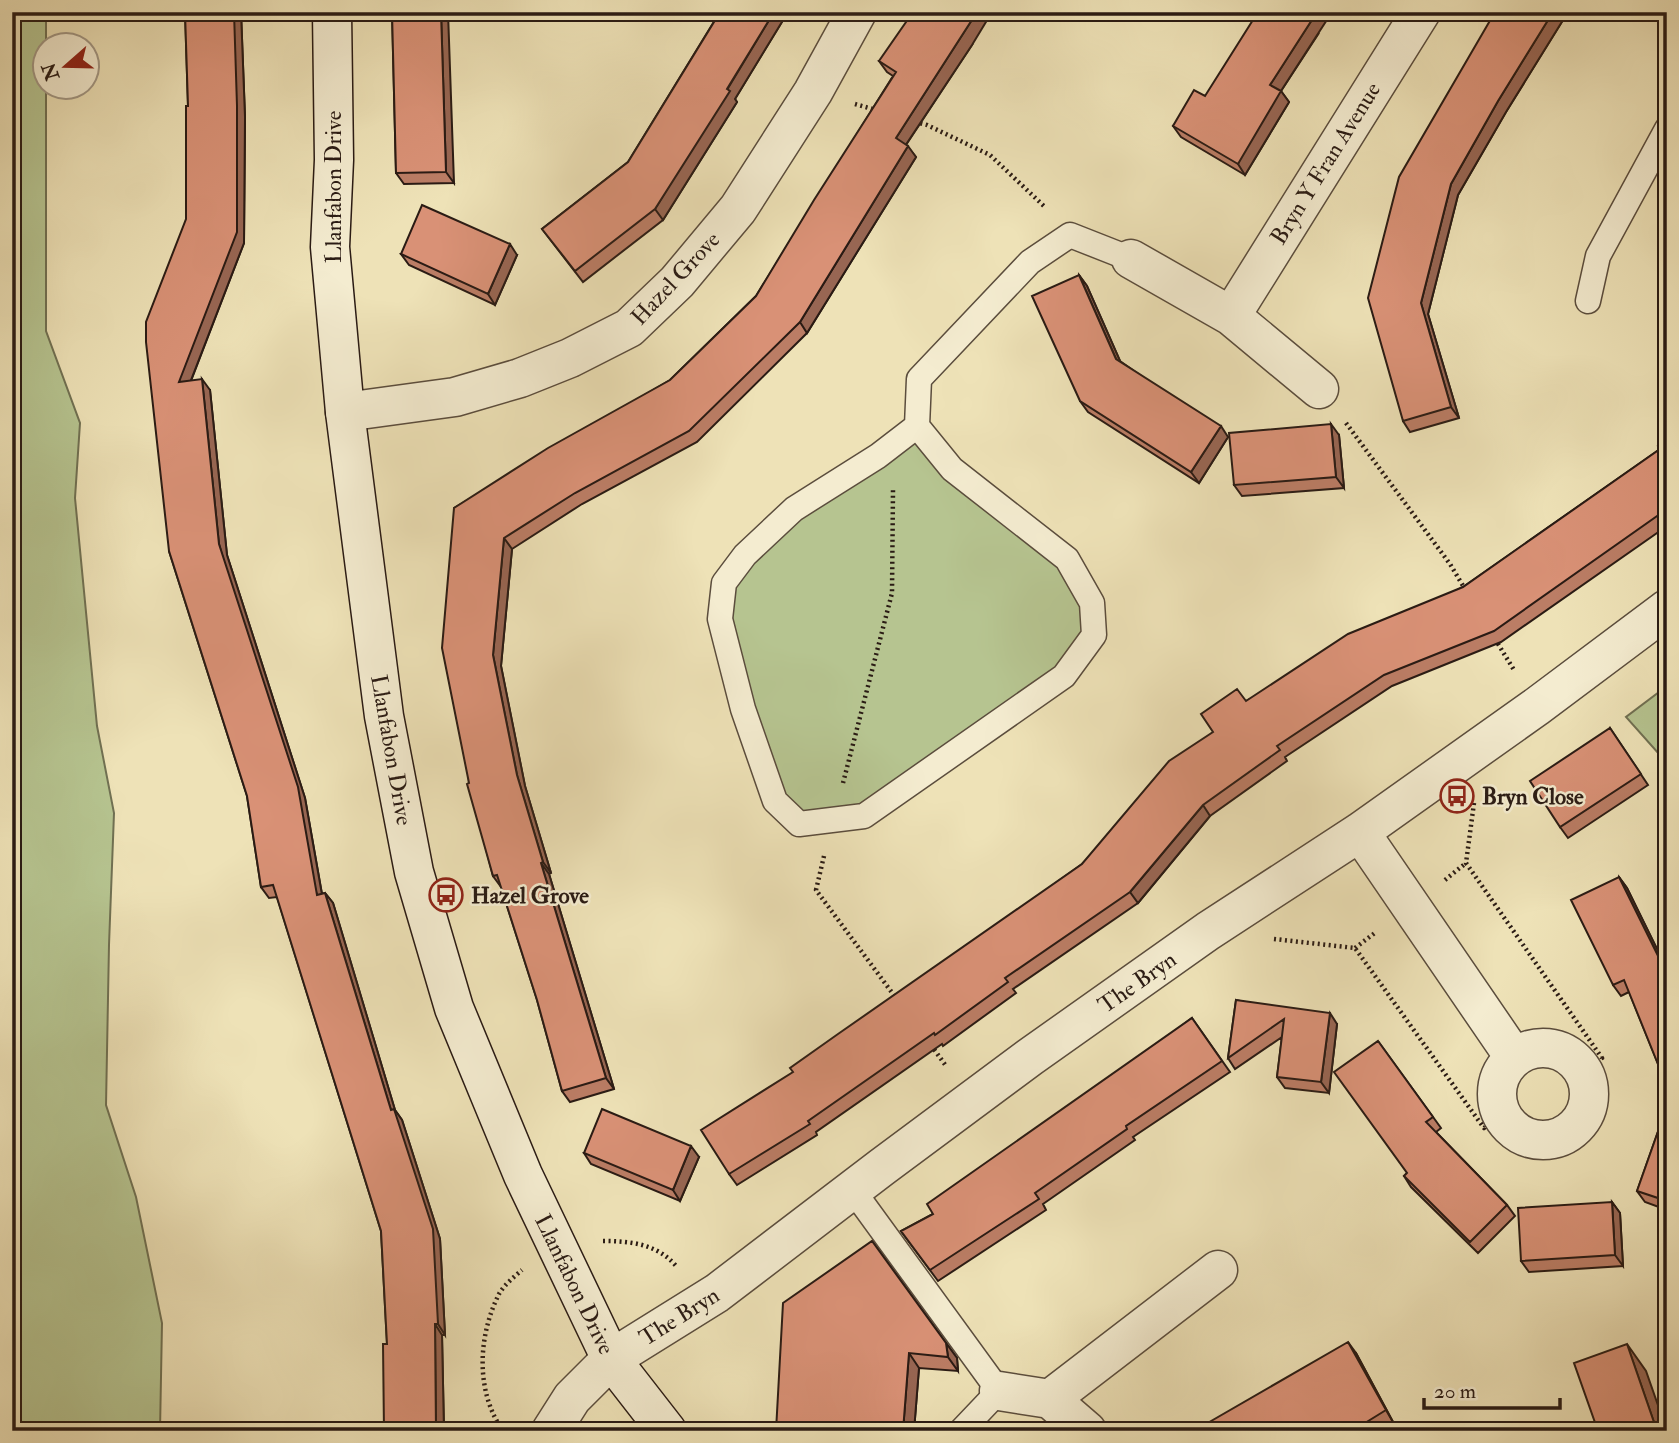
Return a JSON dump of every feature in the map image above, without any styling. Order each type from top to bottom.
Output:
[{"type":"street","name":"Llanfabon Drive","points":[[332,12],[334,159],[330,247],[345,412],[384,716],[414,872],[454,1009],[523,1175],[611,1359],[667,1431]]},
{"type":"street","name":"Hazel Grove","points":[[345,412],[455,397],[520,378],[570,358],[629,328],[677,282],[738,209],[813,92],[858,12]]},
{"type":"street","name":"Bryn Y Fran Avenue","points":[[1231,316],[1421,12]]},
{"type":"street","points":[[1131,258],[1231,316],[1319,389]]},
{"type":"street","name":"The Bryn","points":[[551,1431],[572,1398],[611,1359],[704,1301],[1030,1057],[1208,931],[1360,832],[1667,609]]},
{"type":"street","points":[[1360,832],[1514,1057]]},
{"type":"street","points":[[1527,1049],[1556,1049],[1570,1055],[1580,1066],[1587,1078],[1590,1093],[1588,1107],[1570,1132],[1556,1139],[1539,1140],[1510,1128],[1501,1115],[1497,1083],[1503,1068],[1514,1057],[1527,1049]]},
{"type":"street","points":[[1050,1399],[1218,1270]]},
{"type":"street","points":[[999,1391],[1050,1399],[1087,1431]]},
{"type":"lane","points":[[1588,301],[1598,256],[1667,129]]},
{"type":"lane","points":[[918,426],[878,456],[794,509],[745,555],[724,583],[720,619],[743,709],[775,801],[799,824],[864,816],[1064,676],[1094,635],[1092,603],[1068,559],[952,469],[918,426],[919,379],[1030,262],[1070,234],[1131,258]]},
{"type":"lane","points":[[852,1189],[999,1391],[961,1431]]},
{"type":"path","points":[[813,92],[876,110]]},
{"type":"path","points":[[914,121],[990,155],[1035,196],[1070,234]]},
{"type":"path","points":[[1319,389],[1450,564],[1470,598]]},
{"type":"path","points":[[1491,632],[1535,707]]},
{"type":"path","points":[[1482,745],[1466,863],[1602,1058],[1580,1066]]},
{"type":"path","points":[[1208,931],[1355,948],[1484,1128],[1501,1115]]},
{"type":"path","points":[[503,1431],[483,1383],[482,1346],[500,1292],[554,1241],[579,1229],[590,1241],[628,1241],[652,1247],[674,1263],[704,1301]]},
{"type":"green space","points":[[12,12],[46,12],[46,32],[32,32],[32,102],[46,102],[46,331],[80,423],[75,498],[97,726],[114,813],[106,1105],[136,1197],[162,1323],[160,1431],[12,1431]]},
{"type":"green space","points":[[917,426],[1067,559],[1094,635],[1064,676],[864,816],[799,824],[775,801],[724,583],[745,555]]},
{"type":"green space","points":[[1667,686],[1667,763],[1626,717]]},
{"type":"building","points":[[185,12],[234,12],[237,232],[179,382],[202,379],[219,544],[298,787],[317,895],[325,893],[391,1110],[394,1109],[433,1229],[438,1324],[435,1324],[436,1431],[384,1431],[383,1344],[387,1344],[381,1231],[273,885],[261,887],[247,796],[169,551],[146,322],[186,219],[188,106]]},
{"type":"building","points":[[392,12],[441,12],[446,172],[396,173]]},
{"type":"building","points":[[711,12],[774,12],[727,89],[730,91],[655,209],[575,271],[542,229],[628,162],[717,17]]},
{"type":"building","points":[[913,12],[977,12],[896,138],[908,146],[800,322],[689,431],[575,493],[504,538],[493,655],[517,775],[606,1078],[562,1091],[537,1000],[497,875],[493,876],[467,784],[469,783],[442,648],[454,508],[548,448],[670,380],[756,296],[896,72],[879,61]]},
{"type":"building","points":[[1258,12],[1317,12],[1270,85],[1281,91],[1238,164],[1173,126],[1194,90],[1205,96]]},
{"type":"building","points":[[1495,12],[1553,12],[1451,184],[1421,303],[1451,407],[1403,421],[1368,298],[1399,177]]},
{"type":"building","points":[[422,205],[510,244],[488,294],[401,254]]},
{"type":"building","points":[[1079,275],[1116,359],[1221,426],[1191,472],[1080,401],[1032,296]]},
{"type":"building","points":[[1331,424],[1336,477],[1234,485],[1229,433]]},
{"type":"building","points":[[1667,440],[1667,509],[1494,631],[1384,675],[1277,746],[1280,750],[1203,805],[1130,892],[1005,978],[1008,982],[808,1121],[810,1124],[729,1174],[701,1130],[793,1072],[790,1068],[1082,864],[1169,761],[1213,732],[1201,714],[1237,689],[1246,701],[1348,634],[1463,587],[1660,449],[1658,446]]},
{"type":"building","points":[[1610,728],[1641,774],[1560,827],[1530,781]]},
{"type":"building","points":[[1619,877],[1667,974],[1667,1084],[1624,980],[1613,985],[1571,900]]},
{"type":"building","points":[[1236,1000],[1330,1013],[1321,1082],[1277,1077],[1284,1019],[1228,1058]]},
{"type":"building","points":[[1192,1018],[1222,1061],[1126,1126],[1127,1129],[1035,1193],[1039,1199],[930,1270],[901,1231],[933,1214],[927,1204]]},
{"type":"building","points":[[1378,1041],[1433,1117],[1426,1122],[1507,1205],[1470,1242],[1404,1176],[1407,1173],[1334,1072]]},
{"type":"building","points":[[1667,1106],[1667,1201],[1637,1191]]},
{"type":"building","points":[[602,1109],[691,1146],[673,1190],[584,1153]]},
{"type":"building","points":[[1612,1202],[1615,1255],[1521,1261],[1518,1208]]},
{"type":"building","points":[[872,1241],[946,1343],[948,1357],[909,1353],[903,1431],[776,1431],[783,1303]]},
{"type":"building","points":[[1348,1342],[1386,1410],[1352,1431],[1201,1431],[1199,1428]]},
{"type":"building","points":[[1627,1344],[1657,1431],[1598,1431],[1574,1363]]},
{"type":"building","points":[[1436,1425],[1443,1431],[1432,1431]]},
{"type":"place","name":"Bryn Close","points":[[1457,796]]},
{"type":"place","name":"Hazel Grove","points":[[446,895]]}]
